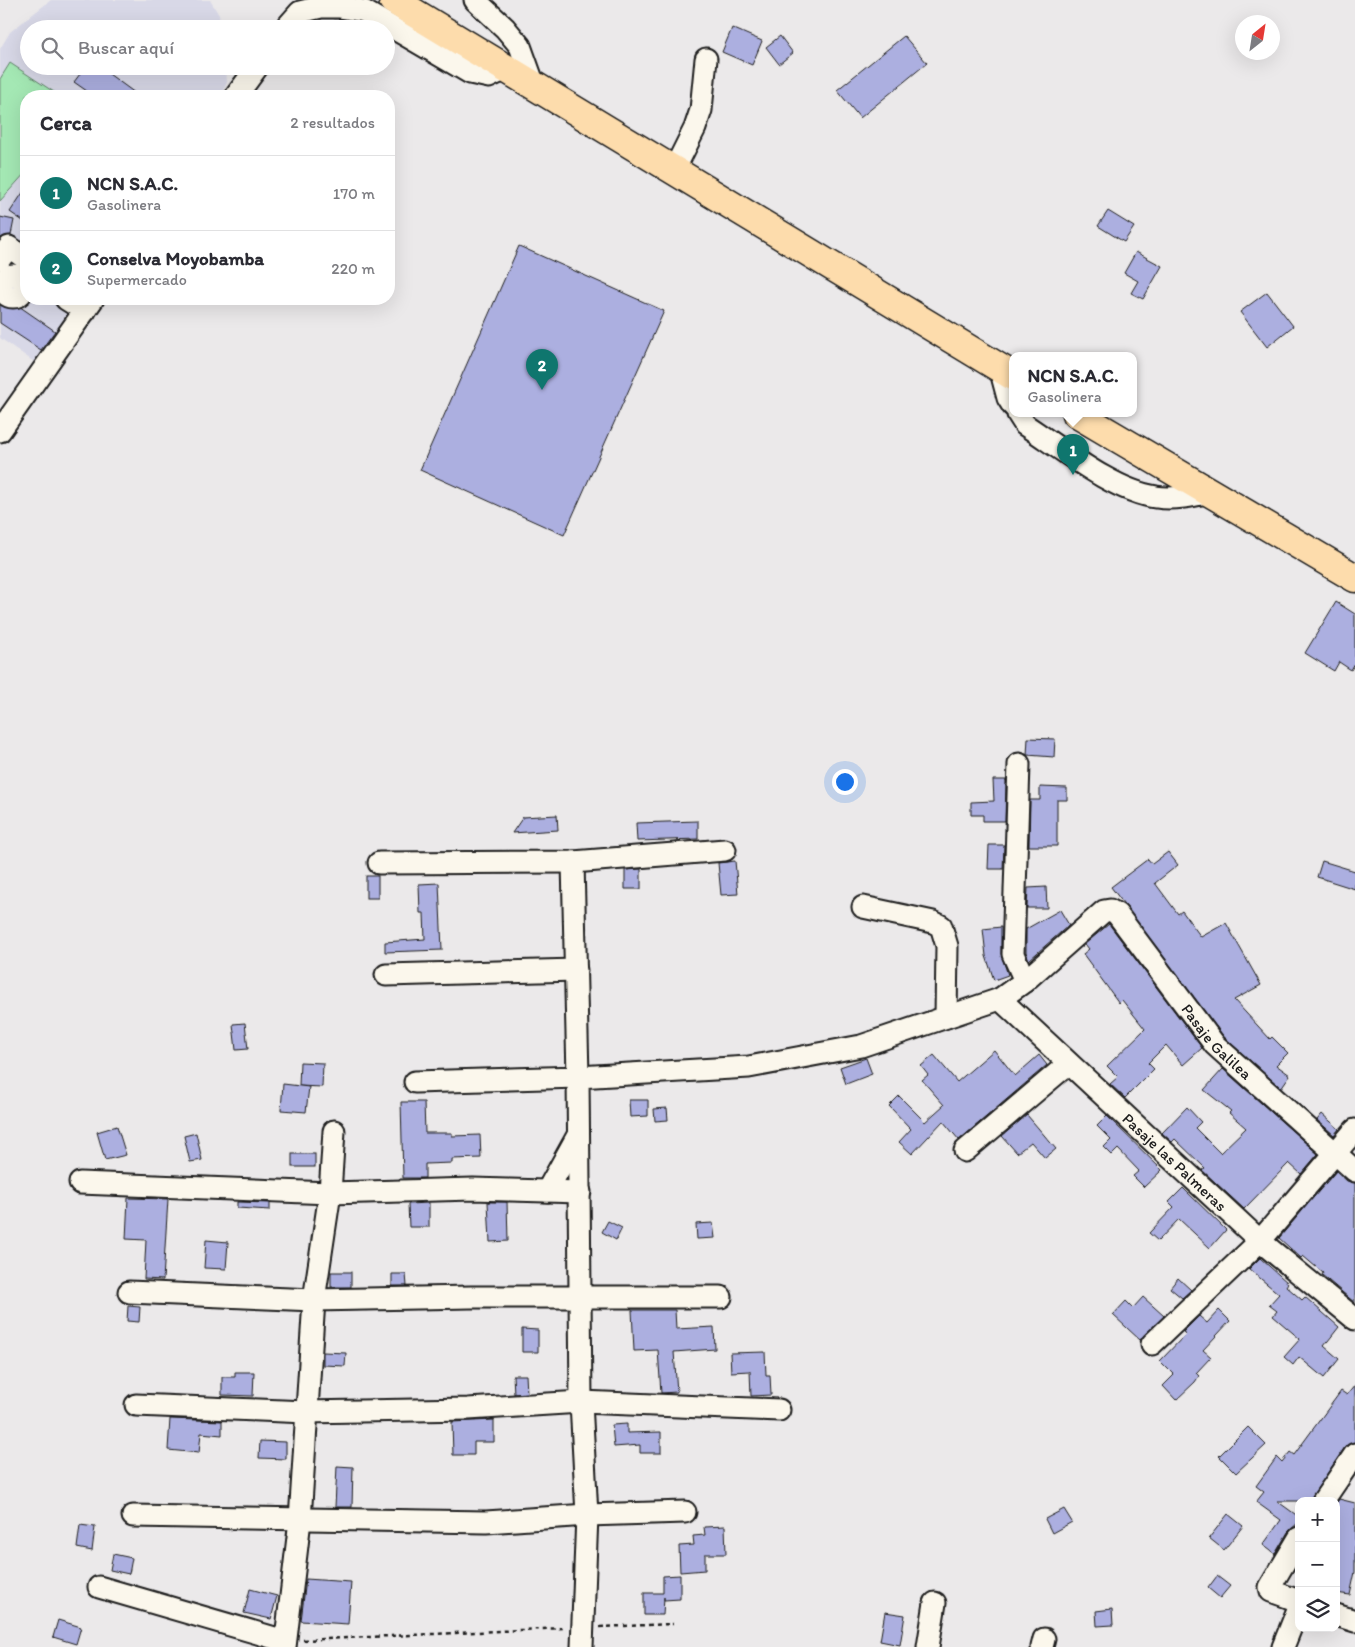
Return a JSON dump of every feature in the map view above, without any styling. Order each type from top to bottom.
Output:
[{"type":"highway","points":[[393,0],[1006,372]]},
{"type":"highway","points":[[1082,417],[1355,578]]},
{"type":"street","points":[[475,0],[506,28],[520,46],[534,85]]},
{"type":"street","points":[[293,20],[300,12],[321,7],[339,7],[364,11],[379,20]]},
{"type":"street","points":[[395,29],[470,73],[489,78],[506,69]]},
{"type":"street","points":[[674,170],[695,128],[701,110],[706,59]]},
{"type":"street","points":[[240,90],[251,75]]},
{"type":"street","points":[[0,259],[9,247],[20,269]]},
{"type":"street","points":[[0,431],[89,305]]},
{"type":"street","points":[[1006,372],[1009,400]]},
{"type":"street","points":[[1020,417],[1025,425],[1112,482],[1131,491],[1157,498],[1185,497],[1210,492]]},
{"type":"street","points":[[415,1082],[578,1077],[749,1067],[862,1046],[1000,999],[1025,981],[1014,954],[1019,764]]},
{"type":"street","points":[[379,863],[573,862],[725,850]]},
{"type":"street","points":[[573,862],[580,1192],[581,1402],[587,1515],[582,1637]]},
{"type":"street","points":[[863,907],[933,922],[941,926],[946,946],[946,1017]]},
{"type":"street","name":"Pasaje Galilea","points":[[1025,981],[1104,911],[1110,910],[1117,914],[1215,1045],[1355,1171]]},
{"type":"street","points":[[386,975],[576,970]]},
{"type":"street","name":"Pasaje las Palmeras","points":[[1000,999],[1260,1241],[1355,1319]]},
{"type":"street","points":[[965,1150],[1068,1064]]},
{"type":"street","points":[[1152,1344],[1260,1241],[1355,1130]]},
{"type":"street","points":[[99,1586],[285,1644],[300,1520],[314,1300],[330,1193],[334,1132]]},
{"type":"street","points":[[547,1191],[579,1132]]},
{"type":"street","points":[[80,1183],[330,1193],[473,1189],[580,1192]]},
{"type":"street","points":[[129,1292],[314,1300],[581,1296],[721,1297]]},
{"type":"street","points":[[136,1405],[306,1412],[468,1409],[581,1402],[779,1410]]},
{"type":"street","points":[[1326,1497],[1355,1454]]},
{"type":"street","points":[[133,1516],[486,1522],[587,1515],[685,1512]]},
{"type":"street","points":[[1295,1600],[1270,1591],[1270,1587],[1297,1542]]},
{"type":"street","points":[[928,1647],[935,1603]]},
{"type":"street","points":[[1340,1616],[1355,1621]]},
{"type":"street","points":[[1283,1647],[1295,1617]]},
{"type":"path","points":[[285,1644],[582,1637],[673,1624]]},
{"type":"shaded area","points":[[51,0],[210,0],[219,15],[220,20],[25,20]]},
{"type":"shaded area","points":[[20,24],[20,75],[227,75],[227,82],[224,90],[20,90],[20,305],[79,305],[37,364],[0,338],[0,49],[10,32]]},
{"type":"green space","points":[[10,63],[20,70],[20,75],[28,75],[51,90],[20,90],[20,179],[0,201],[0,79]]},
{"type":"building","points":[[732,28],[762,41],[752,65],[722,52]]},
{"type":"building","points":[[780,36],[793,53],[779,64],[766,47]]},
{"type":"building","points":[[904,36],[927,63],[860,118],[837,90]]},
{"type":"building","points":[[79,75],[110,75],[131,90],[85,90],[74,82]]},
{"type":"building","points":[[20,197],[20,219],[10,212]]},
{"type":"building","points":[[1108,211],[1134,227],[1124,242],[1098,226]]},
{"type":"building","points":[[0,217],[14,220],[11,235],[0,239]]},
{"type":"building","points":[[519,246],[664,311],[564,535],[420,470]]},
{"type":"building","points":[[1136,252],[1162,266],[1143,299],[1131,293],[1138,281],[1124,273]]},
{"type":"building","points":[[1267,292],[1293,326],[1267,347],[1240,312]]},
{"type":"building","points":[[0,293],[55,331],[41,350],[0,323]]},
{"type":"building","points":[[1336,602],[1355,614],[1355,663],[1351,670],[1339,662],[1334,671],[1305,653]]},
{"type":"building","points":[[1028,738],[1055,739],[1054,757],[1027,755]]},
{"type":"building","points":[[993,780],[1006,780],[1005,821],[983,821],[983,815],[971,815],[971,802],[994,801]]},
{"type":"building","points":[[1040,787],[1067,788],[1067,800],[1057,800],[1057,846],[1029,846],[1030,800],[1040,800]]},
{"type":"building","points":[[557,815],[558,830],[512,833],[523,817]]},
{"type":"building","points":[[698,821],[698,839],[637,841],[636,823]]},
{"type":"building","points":[[989,845],[1004,845],[1003,869],[988,869]]},
{"type":"building","points":[[1168,852],[1178,865],[1155,883],[1178,914],[1182,911],[1201,937],[1226,923],[1261,985],[1234,1000],[1270,1039],[1272,1037],[1288,1053],[1276,1065],[1290,1075],[1281,1088],[1224,1037],[1111,887],[1148,859],[1152,864]]},
{"type":"building","points":[[735,861],[738,894],[721,895],[718,863]]},
{"type":"building","points":[[1322,861],[1355,871],[1355,889],[1317,877]]},
{"type":"building","points":[[641,869],[641,889],[625,889],[625,870]]},
{"type":"building","points":[[366,876],[378,876],[378,898],[366,898]]},
{"type":"building","points":[[439,883],[442,950],[385,952],[385,942],[425,939],[424,913],[420,913],[419,884]]},
{"type":"building","points":[[1046,887],[1047,908],[1027,908],[1028,888]]},
{"type":"building","points":[[1060,910],[1069,925],[1029,960],[1026,952],[1026,929]]},
{"type":"building","points":[[1109,924],[1202,1048],[1183,1065],[1166,1045],[1148,1063],[1154,1069],[1125,1098],[1110,1084],[1118,1077],[1107,1066],[1145,1029],[1122,1000],[1119,1003],[1083,954],[1089,949],[1085,944]]},
{"type":"building","points":[[1001,927],[1001,954],[1008,975],[994,980],[986,956],[983,929]]},
{"type":"building","points":[[245,1023],[248,1049],[236,1050],[233,1024]]},
{"type":"building","points":[[994,1050],[1015,1076],[1039,1055],[1047,1065],[959,1140],[943,1121],[912,1154],[899,1142],[911,1129],[889,1106],[899,1096],[925,1122],[944,1105],[922,1080],[928,1075],[921,1066],[934,1055],[957,1082]]},
{"type":"building","points":[[866,1058],[872,1074],[846,1084],[840,1067]]},
{"type":"building","points":[[300,1062],[323,1063],[322,1087],[299,1086]]},
{"type":"building","points":[[1223,1069],[1318,1154],[1301,1174],[1289,1163],[1244,1209],[1202,1170],[1205,1168],[1175,1139],[1172,1142],[1162,1133],[1187,1107],[1201,1122],[1195,1128],[1220,1153],[1246,1128],[1229,1113],[1231,1111],[1204,1090]]},
{"type":"building","points":[[283,1084],[309,1087],[306,1112],[281,1110]]},
{"type":"building","points":[[629,1100],[648,1100],[648,1116],[630,1117]]},
{"type":"building","points":[[401,1102],[424,1102],[425,1133],[452,1133],[452,1136],[480,1135],[481,1158],[452,1159],[452,1163],[425,1164],[425,1178],[403,1178]]},
{"type":"building","points":[[667,1108],[668,1120],[655,1121],[654,1109]]},
{"type":"building","points":[[1322,1114],[1339,1129],[1334,1135],[1317,1120]]},
{"type":"building","points":[[1027,1115],[1056,1149],[1045,1158],[1031,1142],[1017,1153],[1002,1136]]},
{"type":"building","points":[[1107,1116],[1162,1170],[1144,1187],[1133,1176],[1139,1171],[1118,1149],[1112,1155],[1104,1147],[1111,1140],[1097,1126]]},
{"type":"building","points":[[117,1126],[126,1155],[105,1160],[97,1132]]},
{"type":"building","points":[[196,1133],[202,1160],[190,1162],[184,1136]]},
{"type":"building","points":[[292,1154],[315,1154],[315,1167],[292,1167]]},
{"type":"building","points":[[1336,1171],[1347,1181],[1355,1183],[1355,1303],[1322,1275],[1323,1273],[1303,1256],[1301,1258],[1279,1238]]},
{"type":"building","points":[[1183,1188],[1226,1230],[1210,1248],[1179,1219],[1158,1241],[1149,1233],[1174,1207],[1169,1202]]},
{"type":"building","points":[[128,1198],[168,1199],[163,1280],[144,1279],[146,1240],[126,1239]]},
{"type":"building","points":[[237,1202],[270,1203],[270,1210],[237,1208]]},
{"type":"building","points":[[488,1202],[507,1202],[508,1241],[490,1242]]},
{"type":"building","points":[[429,1203],[429,1227],[409,1227],[408,1204]]},
{"type":"building","points":[[608,1221],[622,1228],[616,1240],[602,1232]]},
{"type":"building","points":[[713,1223],[715,1238],[697,1239],[696,1224]]},
{"type":"building","points":[[206,1240],[228,1242],[226,1269],[204,1268]]},
{"type":"building","points":[[1260,1258],[1288,1283],[1286,1286],[1302,1300],[1305,1297],[1339,1327],[1324,1346],[1339,1359],[1324,1378],[1299,1357],[1293,1365],[1284,1357],[1300,1339],[1273,1316],[1277,1311],[1269,1305],[1279,1294],[1249,1269]]},
{"type":"building","points":[[331,1272],[351,1272],[351,1287],[331,1287]]},
{"type":"building","points":[[392,1274],[406,1274],[407,1286],[392,1286]]},
{"type":"building","points":[[1178,1278],[1191,1290],[1182,1298],[1170,1288]]},
{"type":"building","points":[[1143,1297],[1164,1316],[1140,1340],[1113,1315],[1126,1301],[1133,1308]]},
{"type":"building","points":[[128,1306],[140,1307],[139,1322],[127,1321]]},
{"type":"building","points":[[632,1310],[675,1310],[676,1329],[714,1327],[715,1349],[674,1352],[677,1392],[661,1393],[658,1350],[634,1351]]},
{"type":"building","points":[[1219,1310],[1230,1321],[1203,1350],[1211,1357],[1196,1373],[1199,1376],[1195,1382],[1176,1400],[1163,1386],[1174,1375],[1160,1361],[1186,1334],[1183,1332],[1199,1316],[1207,1323]]},
{"type":"building","points":[[522,1329],[538,1330],[538,1352],[522,1352]]},
{"type":"building","points":[[323,1352],[346,1353],[345,1366],[323,1365]]},
{"type":"building","points":[[765,1352],[766,1375],[770,1375],[771,1395],[751,1396],[750,1371],[731,1372],[730,1353]]},
{"type":"building","points":[[235,1372],[254,1372],[253,1396],[222,1395],[222,1377],[235,1377]]},
{"type":"building","points":[[513,1375],[526,1375],[527,1393],[514,1394]]},
{"type":"building","points":[[1355,1385],[1355,1442],[1345,1447],[1312,1497],[1295,1497],[1295,1501],[1277,1501],[1295,1514],[1295,1526],[1288,1532],[1275,1554],[1263,1545],[1281,1520],[1256,1502],[1264,1492],[1256,1486],[1277,1457],[1282,1462],[1290,1452],[1294,1455],[1341,1391],[1347,1395]]},
{"type":"building","points":[[170,1419],[222,1421],[222,1435],[201,1433],[199,1453],[168,1450]]},
{"type":"building","points":[[494,1420],[494,1442],[474,1442],[474,1455],[453,1455],[452,1422]]},
{"type":"building","points":[[627,1424],[627,1433],[661,1432],[661,1453],[640,1453],[640,1445],[614,1447],[612,1425]]},
{"type":"building","points":[[1248,1427],[1266,1445],[1236,1473],[1219,1456]]},
{"type":"building","points":[[260,1441],[286,1442],[286,1459],[259,1458]]},
{"type":"building","points":[[337,1466],[353,1467],[352,1507],[335,1507]]},
{"type":"building","points":[[1340,1499],[1355,1503],[1355,1572],[1350,1595],[1340,1594]]},
{"type":"building","points":[[1064,1509],[1072,1522],[1052,1533],[1045,1519]]},
{"type":"building","points":[[1228,1514],[1243,1526],[1224,1550],[1209,1538]]},
{"type":"building","points":[[80,1525],[95,1527],[92,1551],[77,1548]]},
{"type":"building","points":[[725,1526],[726,1554],[705,1554],[705,1570],[680,1572],[679,1546],[694,1545],[693,1536],[705,1535],[704,1527]]},
{"type":"building","points":[[113,1554],[132,1558],[129,1574],[110,1570]]},
{"type":"building","points":[[680,1575],[680,1599],[664,1600],[664,1597],[663,1615],[644,1615],[644,1593],[663,1593],[663,1576]]},
{"type":"building","points":[[1217,1576],[1230,1586],[1220,1598],[1208,1588]]},
{"type":"building","points":[[306,1579],[351,1582],[348,1624],[301,1621]]},
{"type":"building","points":[[250,1589],[277,1596],[271,1619],[244,1613]]},
{"type":"building","points":[[1112,1609],[1113,1625],[1097,1626],[1096,1611]]},
{"type":"building","points":[[885,1612],[905,1615],[900,1645],[880,1641]]},
{"type":"building","points":[[58,1620],[81,1627],[76,1644],[53,1637]]},
{"type":"place","name":"Conselva Moyobamba","points":[[542,390]]},
{"type":"place","name":"NCN S.A.C.","points":[[1073,475]]}]
